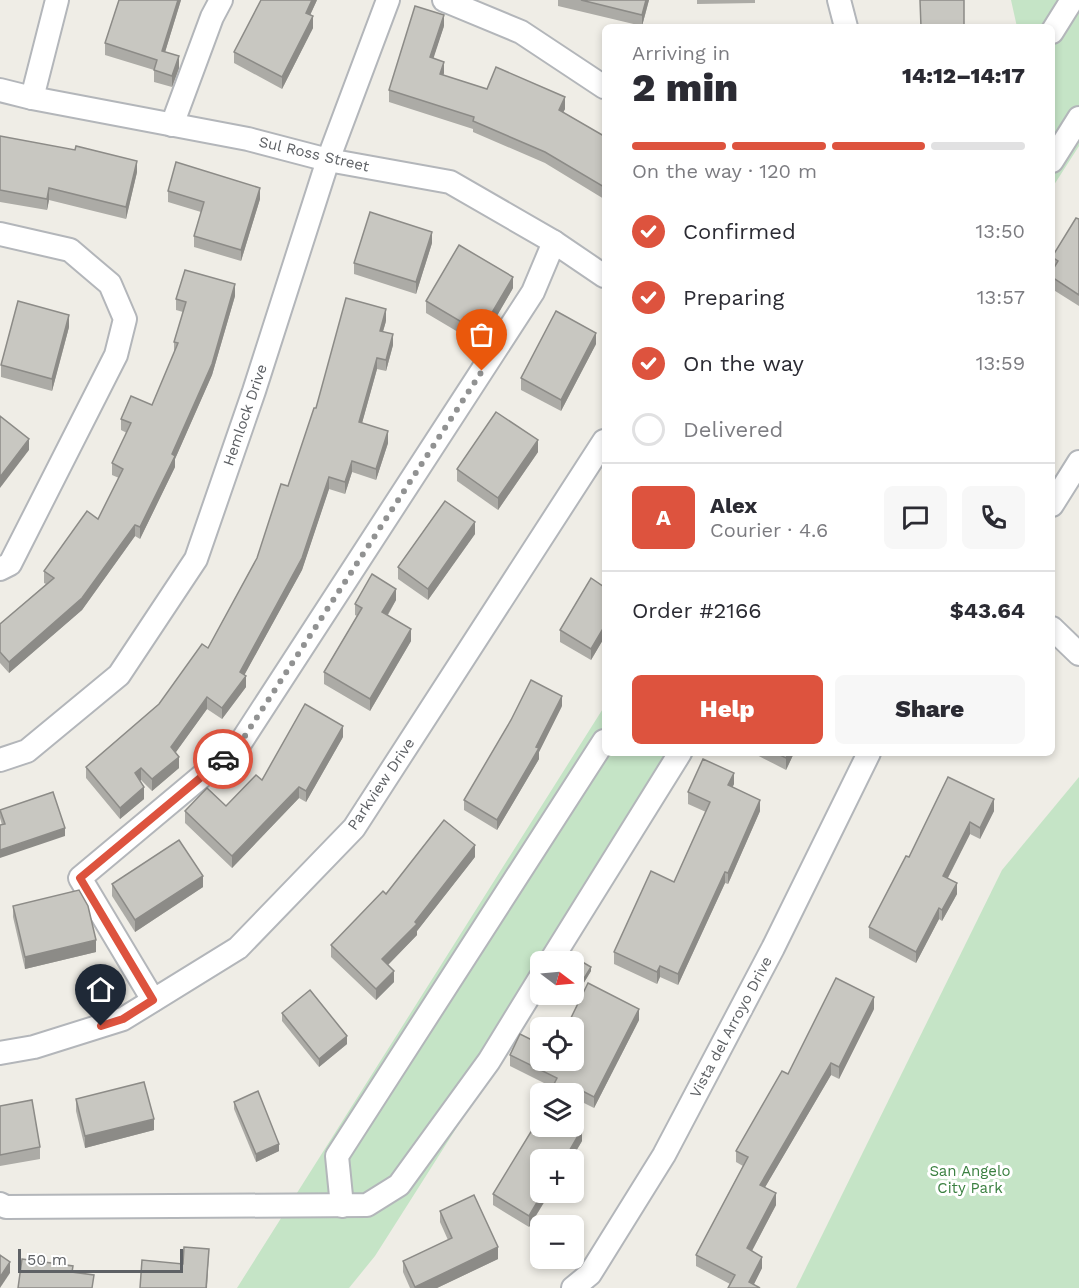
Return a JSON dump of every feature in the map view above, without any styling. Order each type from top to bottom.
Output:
[{"type":"street","points":[[32,98],[57,0]]},
{"type":"street","points":[[172,125],[212,17],[221,0]]},
{"type":"street","name":"Hemlock Drive","points":[[0,760],[27,751],[119,675],[196,560],[254,391],[328,160],[388,0]]},
{"type":"street","points":[[444,0],[521,32],[602,86]]},
{"type":"street","points":[[839,0],[845,24]]},
{"type":"street","points":[[1055,27],[1072,0]]},
{"type":"street","name":"Sul Ross Street","points":[[0,90],[248,139],[328,160],[450,182],[554,242],[602,275]]},
{"type":"street","points":[[1055,155],[1079,117]]},
{"type":"street","points":[[0,234],[70,250],[110,284],[125,319],[117,355],[10,564],[0,568]]},
{"type":"street","points":[[153,1000],[80,878],[239,745],[533,292],[554,242]]},
{"type":"street","name":"Parkview Drive","points":[[0,1053],[34,1047],[123,1019],[238,948],[354,828],[602,444]]},
{"type":"street","points":[[1055,500],[1079,462]]},
{"type":"street","points":[[1055,631],[1079,654]]},
{"type":"street","points":[[342,1206],[337,1155],[602,744]]},
{"type":"street","points":[[557,951],[678,756]]},
{"type":"street","name":"Vista del Arroyo Drive","points":[[573,1288],[590,1274],[664,1155],[773,948],[868,756]]},
{"type":"street","points":[[0,1204],[6,1207],[367,1205],[399,1185],[489,1061],[530,994]]},
{"type":"green space","points":[[1011,0],[1079,0],[1079,146],[1055,183],[1055,24],[1016,24]]},
{"type":"green space","points":[[602,710],[602,756],[693,756],[568,951],[530,951],[530,1005],[535,1005],[375,1256],[349,1288],[237,1288]]},
{"type":"green space","name":"San Angelo City Park","points":[[1079,777],[1079,1288],[796,1288],[1002,870]]},
{"type":"building","points":[[119,0],[178,0],[162,51],[179,56],[172,76],[154,70],[157,60],[105,43]]},
{"type":"building","points":[[261,0],[312,0],[306,13],[313,16],[282,77],[234,52]]},
{"type":"building","points":[[581,0],[646,0],[642,15]]},
{"type":"building","points":[[920,0],[964,0],[964,24],[921,24]]},
{"type":"building","points":[[415,6],[444,15],[430,57],[444,62],[440,74],[487,89],[496,67],[565,97],[559,110],[602,135],[602,186],[545,152],[473,121],[474,117],[389,90]]},
{"type":"building","points":[[0,136],[75,150],[76,146],[137,161],[126,207],[49,188],[47,199],[0,190]]},
{"type":"building","points":[[176,162],[260,188],[241,250],[194,236],[204,202],[168,191]]},
{"type":"building","points":[[370,212],[432,232],[416,282],[354,263]]},
{"type":"building","points":[[1076,218],[1079,219],[1079,295],[1055,279],[1055,266],[1058,261],[1055,259],[1055,252]]},
{"type":"building","points":[[459,245],[513,277],[480,333],[426,301]]},
{"type":"building","points":[[185,270],[235,284],[212,364],[172,454],[175,456],[140,527],[135,525],[82,598],[9,662],[0,652],[0,624],[54,578],[44,571],[87,511],[98,519],[123,469],[112,463],[131,423],[121,419],[131,396],[152,405],[178,343],[174,342],[186,302],[176,299]]},
{"type":"building","points":[[346,298],[386,309],[380,331],[393,334],[386,360],[377,358],[359,422],[388,431],[376,469],[352,461],[345,482],[329,477],[302,558],[240,672],[246,676],[222,708],[207,697],[171,747],[179,757],[152,779],[141,768],[135,773],[144,787],[120,808],[86,767],[159,704],[202,644],[208,648],[257,558],[281,484],[288,486],[314,408],[316,408]]},
{"type":"building","points":[[18,301],[69,315],[52,379],[1,365]]},
{"type":"building","points":[[556,311],[596,333],[561,400],[521,378]]},
{"type":"building","points":[[496,412],[538,440],[498,498],[457,469]]},
{"type":"building","points":[[0,416],[29,439],[0,477]]},
{"type":"building","points":[[445,501],[475,522],[428,589],[398,567]]},
{"type":"building","points":[[372,574],[396,589],[382,612],[411,629],[370,699],[324,672],[362,608],[355,604]]},
{"type":"building","points":[[591,578],[602,586],[602,630],[591,649],[560,630]]},
{"type":"building","points":[[531,680],[562,696],[536,747],[539,748],[497,820],[464,800],[511,720]]},
{"type":"building","points":[[305,704],[343,726],[306,791],[299,787],[232,856],[185,811],[207,788],[226,806],[256,775],[262,780]]},
{"type":"building","points":[[703,759],[734,773],[728,785],[760,800],[728,873],[725,872],[678,974],[660,966],[657,972],[614,952],[651,871],[674,882],[710,802],[688,792]]},
{"type":"building","points":[[948,777],[994,799],[980,828],[970,822],[943,876],[957,883],[942,910],[939,908],[916,952],[869,927],[906,856],[909,857]]},
{"type":"building","points":[[53,792],[65,828],[0,850],[0,825],[5,824],[0,810]]},
{"type":"building","points":[[444,820],[475,845],[415,922],[417,924],[382,959],[394,971],[376,989],[331,945],[383,891],[386,894]]},
{"type":"building","points":[[179,840],[203,876],[135,920],[112,884]]},
{"type":"building","points":[[79,890],[88,906],[96,940],[25,957],[13,906]]},
{"type":"building","points":[[584,963],[591,967],[584,978]]},
{"type":"building","points":[[836,978],[874,997],[839,1067],[831,1063],[760,1185],[776,1193],[747,1248],[762,1257],[749,1282],[760,1288],[728,1288],[735,1275],[696,1255],[748,1157],[736,1151],[782,1071],[788,1074]]},
{"type":"building","points":[[588,983],[639,1009],[594,1097],[584,1092],[584,1083],[554,1083],[557,1078],[543,1071],[584,1071],[584,1017],[571,1017],[577,1005],[584,1005],[584,991]]},
{"type":"building","points":[[310,990],[347,1036],[319,1059],[282,1013]]},
{"type":"building","points":[[520,1034],[530,1039],[530,1065],[510,1055]]},
{"type":"building","points":[[144,1082],[154,1119],[85,1136],[76,1099]]},
{"type":"building","points":[[258,1091],[279,1144],[256,1154],[234,1102]]},
{"type":"building","points":[[32,1100],[40,1147],[0,1155],[0,1106]]},
{"type":"building","points":[[530,1133],[530,1137],[577,1137],[570,1149],[530,1149],[530,1203],[537,1203],[529,1216],[493,1194]]},
{"type":"building","points":[[474,1195],[498,1247],[415,1287],[403,1261],[452,1238],[440,1211]]},
{"type":"building","points":[[184,1247],[209,1249],[206,1288],[140,1288],[142,1260],[183,1264]]},
{"type":"building","points":[[0,1255],[10,1262],[0,1277]]},
{"type":"building","points":[[22,1259],[73,1266],[72,1272],[94,1275],[92,1288],[18,1288]]},
{"type":"way so far","points":[[223,759],[239,745],[482,371]]},
{"type":"route","points":[[101,1026],[123,1019],[153,1000],[80,878],[223,759]]}]
